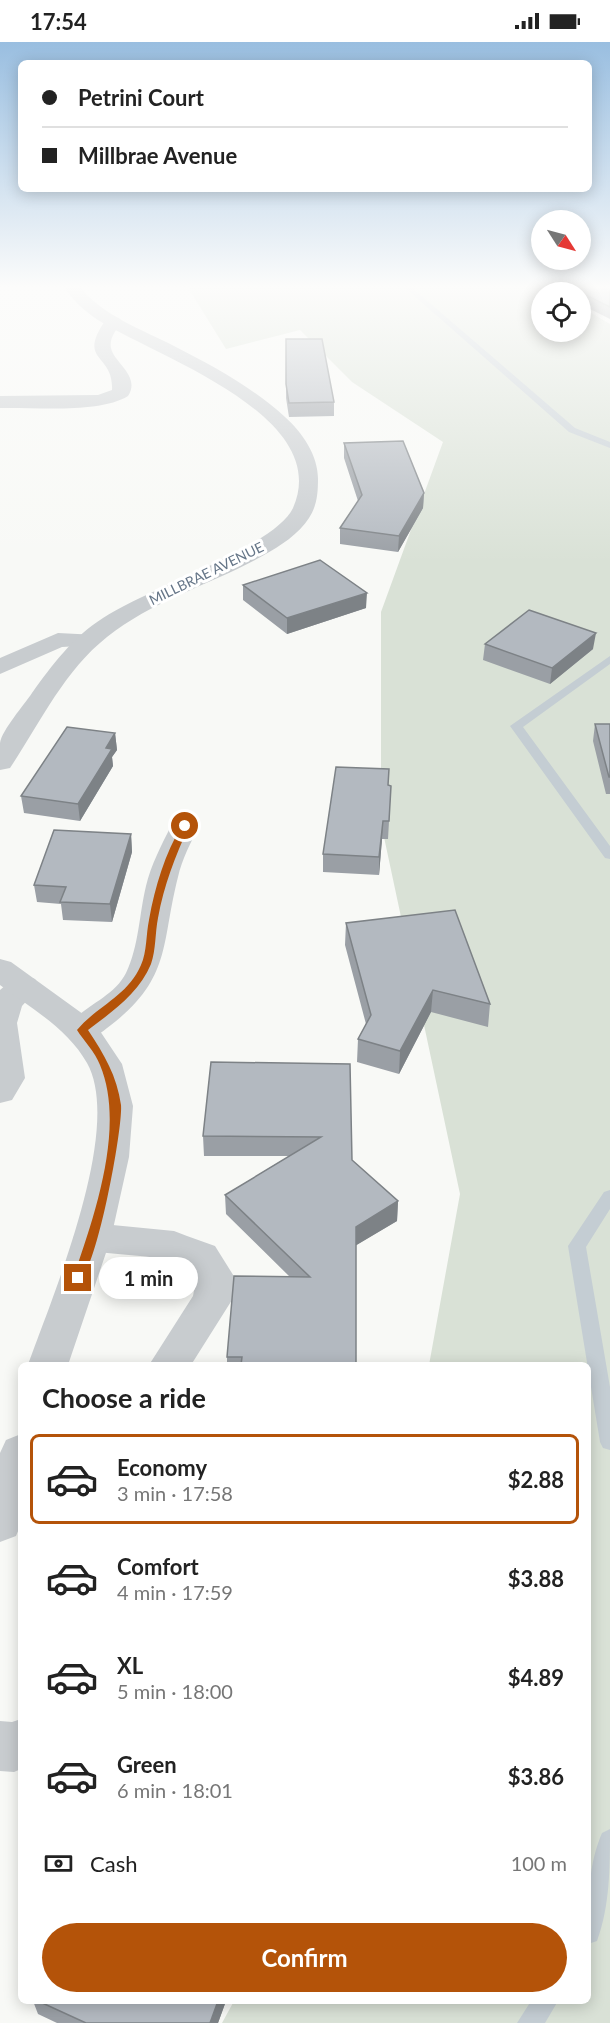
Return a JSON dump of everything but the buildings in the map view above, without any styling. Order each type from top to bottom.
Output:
[{"type":"street","points":[[0,402],[98,401],[121,392],[121,378]]},
{"type":"street","name":"MILLBRAE AVENUE","points":[[0,762],[58,675],[88,640],[122,616],[155,598],[262,548],[288,529],[306,507],[309,484],[306,461],[294,438],[249,396],[220,378]]},
{"type":"street","points":[[0,667],[58,640],[88,640]]},
{"type":"street","points":[[82,1030],[117,1003],[135,984],[147,963],[164,871],[185,826]]},
{"type":"street","points":[[0,1091],[8,1078],[1,1023],[8,1002],[12,978],[82,1030],[105,1064],[116,1106],[111,1157],[92,1238],[49,1362]]},
{"type":"street","points":[[92,1238],[174,1246],[202,1257],[216,1278],[212,1300],[171,1362]]},
{"type":"street","points":[[0,1522],[18,1463]]},
{"type":"street","points":[[0,1746],[14,1747],[18,1745]]},
{"type":"shaded area","points":[[348,378],[610,378],[610,2023],[222,2023],[232,2004],[591,2004],[591,1362],[430,1362],[460,1194],[381,823],[381,612],[443,442]]},
{"type":"waterway","points":[[513,378],[572,430],[610,445]]},
{"type":"waterway","points":[[610,659],[516,726],[610,855]]},
{"type":"waterway","points":[[610,1196],[577,1246],[610,1442]]},
{"type":"waterway","points":[[591,1926],[610,1841]]},
{"type":"waterway","points":[[530,2023],[544,2004]]},
{"type":"route","points":[[78,1278],[92,1238],[111,1157],[116,1106],[105,1064],[82,1030],[117,1003],[135,984],[147,963],[164,871],[185,826]]}]
